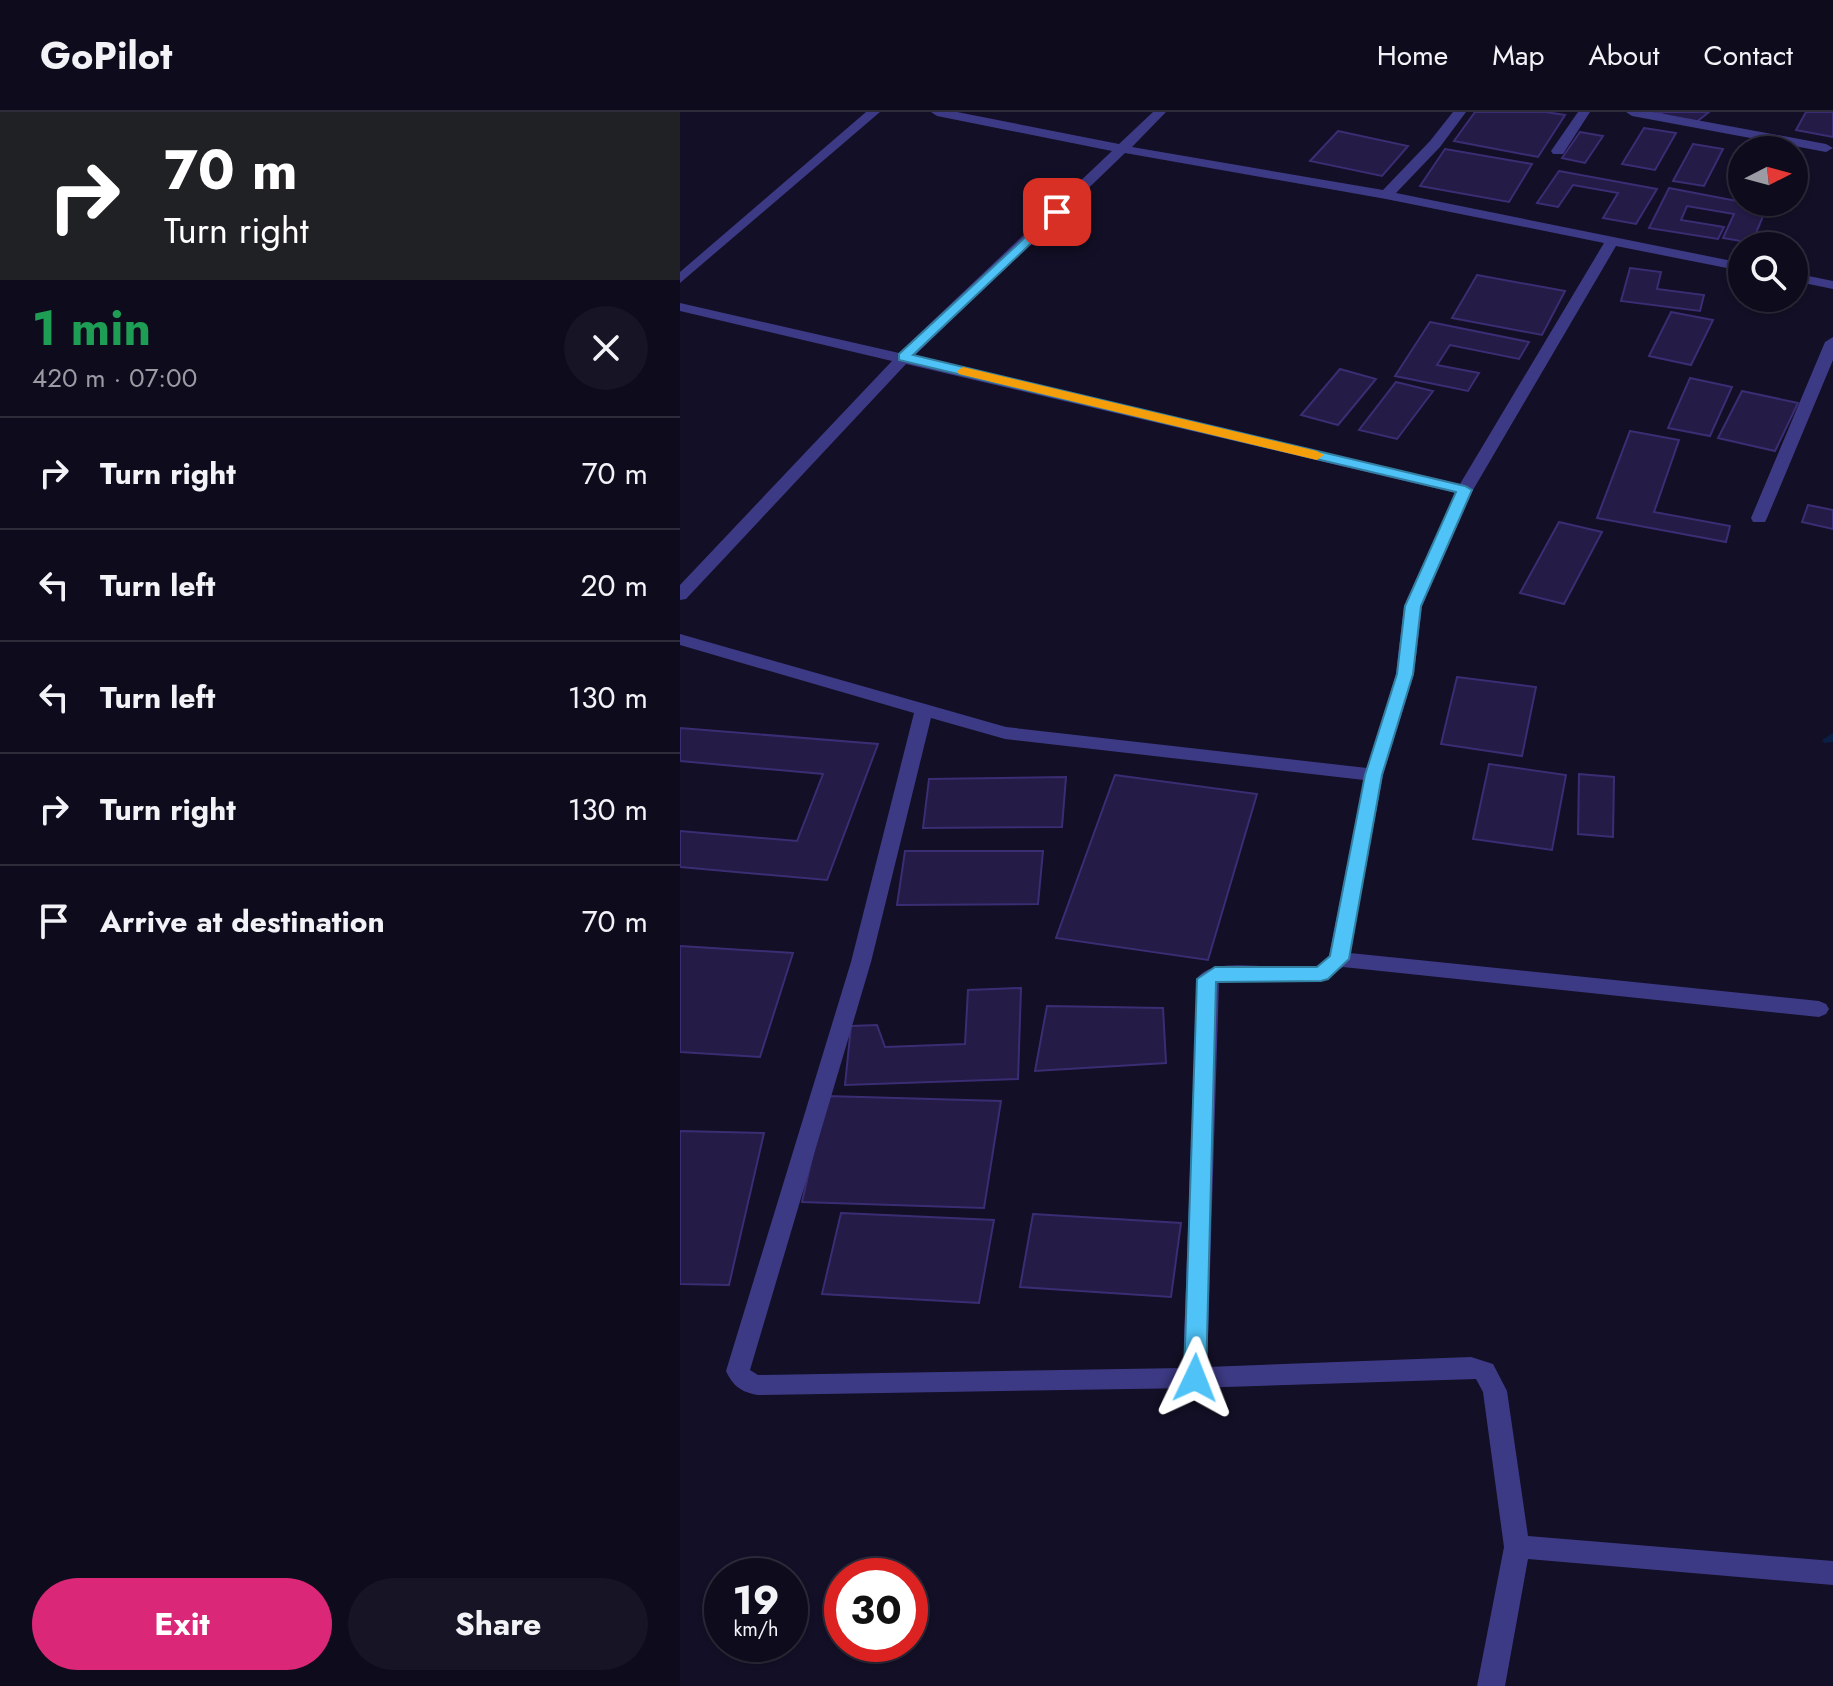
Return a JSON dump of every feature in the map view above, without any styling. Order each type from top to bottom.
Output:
[{"type":"street","points":[[680,279],[874,112]]},
{"type":"street","points":[[937,112],[1123,149],[1386,195],[1728,264]]},
{"type":"street","points":[[680,595],[904,357],[1160,112]]},
{"type":"street","points":[[1386,195],[1435,144],[1460,112]]},
{"type":"street","points":[[1558,151],[1584,112]]},
{"type":"street","points":[[1632,112],[1826,148]]},
{"type":"street","points":[[1195,1378],[1207,979],[1215,974],[1321,974],[1339,959],[1374,775],[1405,674],[1413,606],[1465,490],[1612,241]]},
{"type":"street","points":[[1808,280],[1833,285]]},
{"type":"street","points":[[680,307],[1465,490]]},
{"type":"street","points":[[1759,518],[1833,342]]},
{"type":"street","points":[[680,639],[1005,733],[1374,775]]},
{"type":"street","points":[[924,710],[861,962],[738,1371],[748,1384],[758,1385],[1195,1378],[1471,1367],[1484,1371],[1495,1391],[1517,1547],[1491,1686]]},
{"type":"street","points":[[1339,959],[1819,1009]]},
{"type":"street","points":[[1517,1547],[1833,1573]]},
{"type":"building","points":[[1475,112],[1565,115],[1538,157],[1454,141]]},
{"type":"building","points":[[1655,112],[1709,112],[1694,124]]},
{"type":"building","points":[[1806,112],[1833,112],[1833,137],[1796,130]]},
{"type":"building","points":[[1644,128],[1676,133],[1655,170],[1622,164]]},
{"type":"building","points":[[1338,131],[1408,146],[1382,176],[1310,161]]},
{"type":"building","points":[[1580,132],[1603,136],[1585,163],[1562,158]]},
{"type":"building","points":[[1693,144],[1723,149],[1704,186],[1673,181]]},
{"type":"building","points":[[1445,149],[1532,164],[1509,202],[1420,186]]},
{"type":"building","points":[[1559,171],[1657,189],[1636,224],[1603,218],[1618,193],[1573,185],[1558,207],[1537,203]]},
{"type":"building","points":[[1669,188],[1728,199],[1728,213],[1687,206],[1681,220],[1724,227],[1718,239],[1649,228]]},
{"type":"building","points":[[1733,216],[1763,216],[1757,232],[1728,232],[1728,239],[1723,238]]},
{"type":"building","points":[[1630,268],[1661,272],[1657,289],[1704,295],[1700,311],[1621,301]]},
{"type":"building","points":[[1477,275],[1565,291],[1542,335],[1452,318]]},
{"type":"building","points":[[1671,312],[1713,320],[1691,365],[1649,356]]},
{"type":"building","points":[[1430,322],[1529,342],[1519,359],[1450,345],[1437,365],[1479,373],[1468,391],[1395,376]]},
{"type":"building","points":[[1340,369],[1376,379],[1338,425],[1301,415]]},
{"type":"building","points":[[1690,378],[1732,387],[1710,436],[1668,428]]},
{"type":"building","points":[[1396,382],[1433,391],[1397,439],[1359,430]]},
{"type":"building","points":[[1742,391],[1798,403],[1775,451],[1718,438]]},
{"type":"building","points":[[1630,431],[1679,440],[1654,512],[1730,526],[1726,542],[1597,518]]},
{"type":"building","points":[[1808,505],[1833,510],[1833,529],[1802,522]]},
{"type":"building","points":[[1559,522],[1602,532],[1564,604],[1520,593]]},
{"type":"building","points":[[1457,677],[1536,687],[1522,756],[1441,744]]},
{"type":"building","points":[[680,728],[878,744],[827,880],[680,867],[680,831],[797,841],[823,774],[680,761]]},
{"type":"building","points":[[1489,764],[1566,775],[1552,850],[1473,839]]},
{"type":"building","points":[[1579,774],[1614,777],[1613,837],[1578,834]]},
{"type":"building","points":[[1115,775],[1257,794],[1208,960],[1056,938]]},
{"type":"building","points":[[1066,777],[1062,827],[923,828],[929,779]]},
{"type":"building","points":[[905,851],[1043,851],[1038,904],[897,905]]},
{"type":"building","points":[[680,946],[793,953],[760,1057],[680,1052]]},
{"type":"building","points":[[1021,988],[1018,1079],[845,1085],[851,1026],[877,1025],[885,1047],[965,1044],[968,990]]},
{"type":"building","points":[[1047,1006],[1163,1008],[1166,1063],[1035,1071]]},
{"type":"building","points":[[826,1096],[1001,1101],[984,1208],[802,1202]]},
{"type":"building","points":[[680,1131],[764,1133],[729,1285],[680,1284]]},
{"type":"building","points":[[841,1213],[994,1220],[979,1303],[822,1294]]},
{"type":"building","points":[[1033,1214],[1181,1223],[1171,1297],[1020,1287]]},
{"type":"waterway","points":[[1828,740],[1833,737]]},
{"type":"slow traffic","points":[[963,371],[1317,455]]},
{"type":"route","points":[[1057,212],[904,357],[1465,490],[1413,606],[1405,674],[1374,775],[1339,959],[1321,974],[1215,974],[1207,979],[1195,1378]]}]
